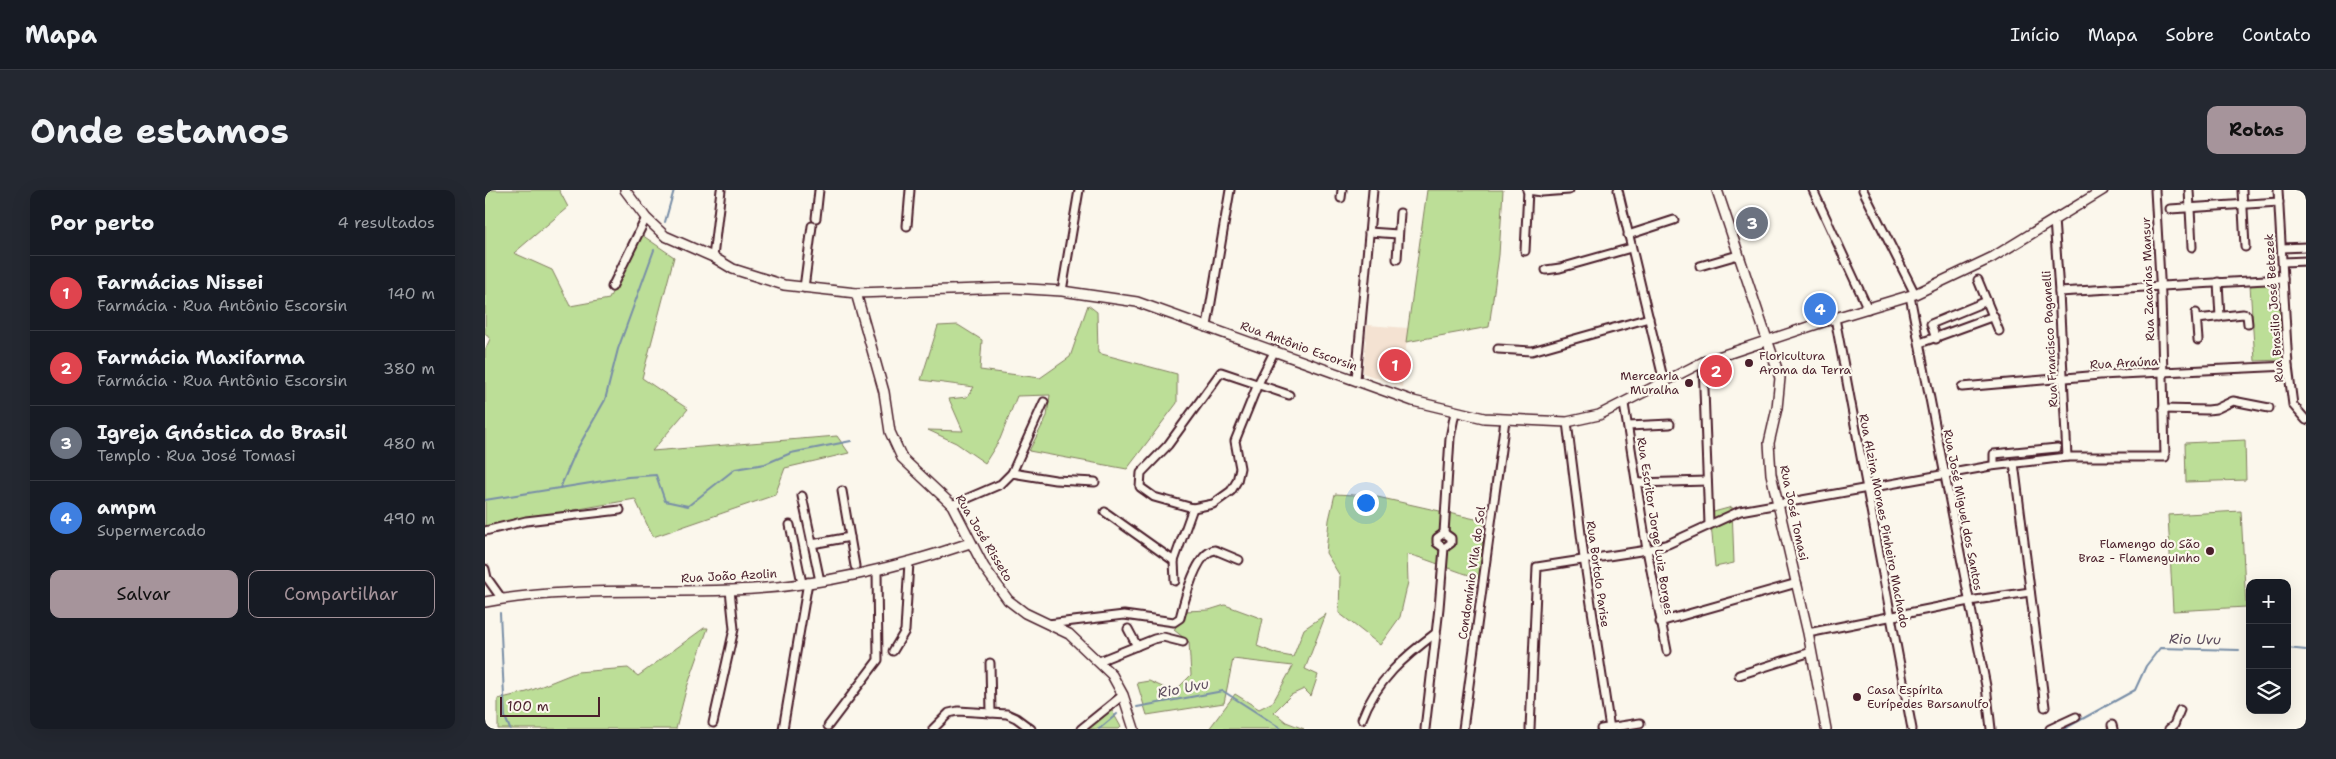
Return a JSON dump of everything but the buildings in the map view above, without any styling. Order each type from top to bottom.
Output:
[{"type":"main road","name":"Rua Antônio Escorsin","points":[[625,190],[646,218],[665,236],[713,257],[733,269],[752,276],[804,288],[856,293],[1012,288],[1062,291],[1137,302],[1413,401],[1484,418],[1567,422],[1599,415],[1624,404],[1703,362],[1766,340],[1913,295],[1993,257],[2097,192]]},
{"type":"main road","name":"Rua José Tomasi","points":[[1717,190],[1780,378],[1777,408],[1769,443],[1771,474],[1808,633],[1826,729]]},
{"type":"main road","name":"Rua José Risseto","points":[[856,293],[884,392],[890,432],[902,458],[952,505],[984,568],[1008,600],[1044,624],[1069,634],[1112,675],[1123,695],[1135,729]]},
{"type":"main road","name":"Rua João Azolin","points":[[485,602],[595,592],[730,590],[805,583],[877,570],[971,543]]},
{"type":"street","points":[[713,257],[721,190]]},
{"type":"street","points":[[816,218],[819,190]]},
{"type":"street","points":[[907,226],[910,190]]},
{"type":"street","points":[[1062,291],[1079,190]]},
{"type":"street","points":[[1207,326],[1230,190]]},
{"type":"street","points":[[1356,379],[1373,190]]},
{"type":"street","points":[[1525,251],[1528,190],[1542,192],[1569,190]]},
{"type":"street","points":[[1618,190],[1664,382]]},
{"type":"street","points":[[1813,190],[1868,309]]},
{"type":"street","name":"Rua José Miguel dos Santos","points":[[1863,190],[1913,295],[1920,343],[1986,686],[1991,729]]},
{"type":"street","name":"Rua Zacarias Mansur","points":[[2067,457],[2165,457],[2155,190]]},
{"type":"street","points":[[2189,190],[2192,246]]},
{"type":"street","points":[[2242,190],[2245,247]]},
{"type":"street","name":"Rua Brasilio José Betezek","points":[[2278,190],[2288,366],[2293,406],[2306,420]]},
{"type":"street","points":[[2170,209],[2279,202]]},
{"type":"street","points":[[1397,260],[1400,213]]},
{"type":"street","points":[[612,287],[646,218]]},
{"type":"street","name":"Rua Francisco Paganelli","points":[[2054,219],[2067,457]]},
{"type":"street","points":[[1628,235],[1674,220]]},
{"type":"street","points":[[804,288],[812,226]]},
{"type":"street","points":[[1369,232],[1398,234]]},
{"type":"street","points":[[2282,248],[2306,247]]},
{"type":"street","points":[[1546,270],[1560,268],[1631,248]]},
{"type":"street","points":[[1701,266],[1738,255]]},
{"type":"street","points":[[2283,262],[2306,261]]},
{"type":"street","points":[[2059,292],[2283,279]]},
{"type":"street","points":[[1978,280],[1999,330]]},
{"type":"street","points":[[2218,282],[2220,318]]},
{"type":"street","points":[[1936,339],[1931,324],[1987,301]]},
{"type":"street","points":[[2198,340],[2197,316],[2220,318],[2247,315],[2247,324]]},
{"type":"street","points":[[1920,343],[1936,339],[1994,316]]},
{"type":"street","points":[[1498,349],[1532,351],[1649,318]]},
{"type":"street","name":"Rua Alzira Moraes Pinheiro Machado","points":[[1835,318],[1912,729]]},
{"type":"street","points":[[1275,350],[1257,384],[1235,441],[1240,468],[1237,481],[1231,491],[1222,499],[1203,508],[1193,508],[1154,497],[1140,487],[1141,473],[1168,445],[1221,372],[1257,384],[1289,395]]},
{"type":"street","points":[[1703,362],[1709,524]]},
{"type":"street","name":"Rua Araúna","points":[[1962,387],[2063,378],[2288,366]]},
{"type":"street","points":[[2163,409],[2208,410],[2216,409],[2233,401],[2269,408]]},
{"type":"street","points":[[952,505],[1001,484],[1012,473],[1044,402]]},
{"type":"street","name":"Rua Escritor Jorge Luiz Borges","points":[[1624,404],[1647,550],[1667,651]]},
{"type":"street","points":[[1425,729],[1444,548],[1437,543],[1440,534],[1444,533],[1450,438],[1455,412]]},
{"type":"street","name":"Condomínio Vila do Sol","points":[[1463,729],[1505,420]]},
{"type":"street","name":"Rua Bortolo Parise","points":[[1567,422],[1584,558],[1610,728]]},
{"type":"street","points":[[1627,426],[1671,424]]},
{"type":"street","points":[[1994,465],[1993,454],[2057,448]]},
{"type":"street","points":[[1530,729],[1537,567],[1584,558],[1647,550],[1668,544],[1709,524],[1740,512],[1994,465],[2067,457]]},
{"type":"street","points":[[2014,463],[2045,707]]},
{"type":"street","points":[[1012,473],[1055,480],[1095,482]]},
{"type":"street","points":[[1637,484],[1707,481]]},
{"type":"street","points":[[842,492],[855,566]]},
{"type":"street","points":[[802,496],[819,581]]},
{"type":"street","points":[[1175,581],[1174,561],[1193,508]]},
{"type":"street","points":[[485,531],[526,521],[620,510]]},
{"type":"street","points":[[1105,512],[1174,561]]},
{"type":"street","points":[[783,729],[805,583],[790,525]]},
{"type":"street","points":[[812,544],[850,537]]},
{"type":"street","points":[[1044,624],[1124,615],[1174,622],[1180,618],[1189,580],[1207,553],[1215,550],[1239,560]]},
{"type":"street","points":[[893,651],[905,631],[909,562]]},
{"type":"street","points":[[485,569],[487,578],[502,599]]},
{"type":"street","points":[[828,726],[878,660],[877,570]]},
{"type":"street","points":[[1660,622],[1797,583]]},
{"type":"street","points":[[713,723],[734,629],[730,590]]},
{"type":"street","points":[[1808,633],[1969,601],[2030,592]]},
{"type":"street","points":[[1128,629],[1137,646]]},
{"type":"street","points":[[1363,719],[1377,688],[1399,663],[1436,633]]},
{"type":"street","points":[[1099,661],[1163,638],[1183,642]]},
{"type":"street","points":[[1739,675],[1811,652]]},
{"type":"street","points":[[990,663],[991,713]]},
{"type":"street","points":[[1081,729],[1123,695]]},
{"type":"street","points":[[2169,729],[2174,726],[2181,710]]},
{"type":"street","points":[[933,729],[949,713],[1007,714],[1031,729]]},
{"type":"street","points":[[2050,729],[2075,717]]},
{"type":"street","points":[[1601,729],[1640,724]]},
{"type":"shaded area","points":[[1367,325],[1408,328],[1402,387],[1363,373]]},
{"type":"green space","points":[[485,190],[559,190],[568,207],[514,253],[552,270],[570,306],[609,299],[639,233],[674,257],[642,378],[688,409],[652,451],[837,436],[849,453],[785,468],[775,495],[653,537],[635,499],[485,526],[485,350],[490,339],[485,333]]},
{"type":"green space","points":[[1427,190],[1503,190],[1499,255],[1489,327],[1406,342]]},
{"type":"green space","points":[[2279,283],[2283,360],[2255,361],[2250,285]]},
{"type":"green space","points":[[1088,305],[1097,312],[1098,353],[1177,374],[1177,403],[1127,469],[1029,451],[1047,416],[1050,395],[1017,396],[1000,439],[985,463],[956,443],[928,430],[963,431],[949,399],[967,397],[974,387],[921,380],[938,326],[958,325],[982,340],[980,370],[1040,378],[1070,357]]},
{"type":"green space","points":[[2245,440],[2246,480],[2186,482],[2185,443]]},
{"type":"green space","points":[[1335,494],[1373,496],[1484,521],[1480,578],[1407,554],[1408,582],[1400,617],[1380,645],[1339,613],[1340,576],[1326,553],[1329,520]]},
{"type":"green space","points":[[1732,507],[1734,563],[1715,567],[1710,513]]},
{"type":"green space","points":[[2241,511],[2246,607],[2173,611],[2168,515]]},
{"type":"green space","points":[[1225,605],[1263,619],[1257,646],[1277,654],[1293,657],[1304,629],[1326,614],[1305,669],[1318,675],[1311,696],[1304,689],[1291,695],[1274,712],[1286,722],[1304,729],[1209,729],[1235,694],[1259,709],[1273,702],[1293,666],[1233,659],[1224,703],[1147,715],[1137,683],[1149,681],[1174,692],[1191,675],[1189,642],[1174,630],[1185,611],[1209,610]]},
{"type":"green space","points":[[704,628],[708,628],[686,690],[676,729],[498,729],[498,699],[527,692],[577,672],[628,668],[638,676]]},
{"type":"green space","points":[[1111,709],[1121,727],[1119,729],[1085,729]]},
{"type":"waterway","points":[[665,222],[674,190]]},
{"type":"waterway","points":[[560,488],[576,451],[605,400],[618,349],[654,250]]},
{"type":"waterway","points":[[485,500],[628,477],[656,475],[665,501],[688,506],[735,469],[765,464],[791,453],[851,441]]},
{"type":"waterway","name":"Rio Uvu","points":[[500,613],[505,717],[510,729]]},
{"type":"waterway","name":"Rio Uvu","points":[[2064,729],[2135,690],[2146,666],[2160,648],[2239,650]]},
{"type":"waterway","name":"Rio Uvu","points":[[2291,648],[2306,650]]},
{"type":"waterway","name":"Rio Uvu","points":[[1137,707],[1223,691],[1282,729]]},
{"type":"waterway","name":"Rio Uvu","points":[[1099,729],[1117,714]]},
{"type":"place","name":"Igreja Gnóstica do Brasil","points":[[1752,223]]},
{"type":"place","name":"ampm","points":[[1820,309]]},
{"type":"place","name":"Floricultura Aroma da Terra","points":[[1749,363]]},
{"type":"place","name":"Farmácias Nissei","points":[[1395,365]]},
{"type":"place","name":"Farmácia Maxifarma","points":[[1716,371]]},
{"type":"place","name":"Mercearia Muralha","points":[[1689,383]]},
{"type":"place","name":"Flamengo do São Braz - Flamenguinho","points":[[2210,551]]},
{"type":"place","name":"Casa Espírita Eurípedes Barsanulfo","points":[[1857,697]]}]
